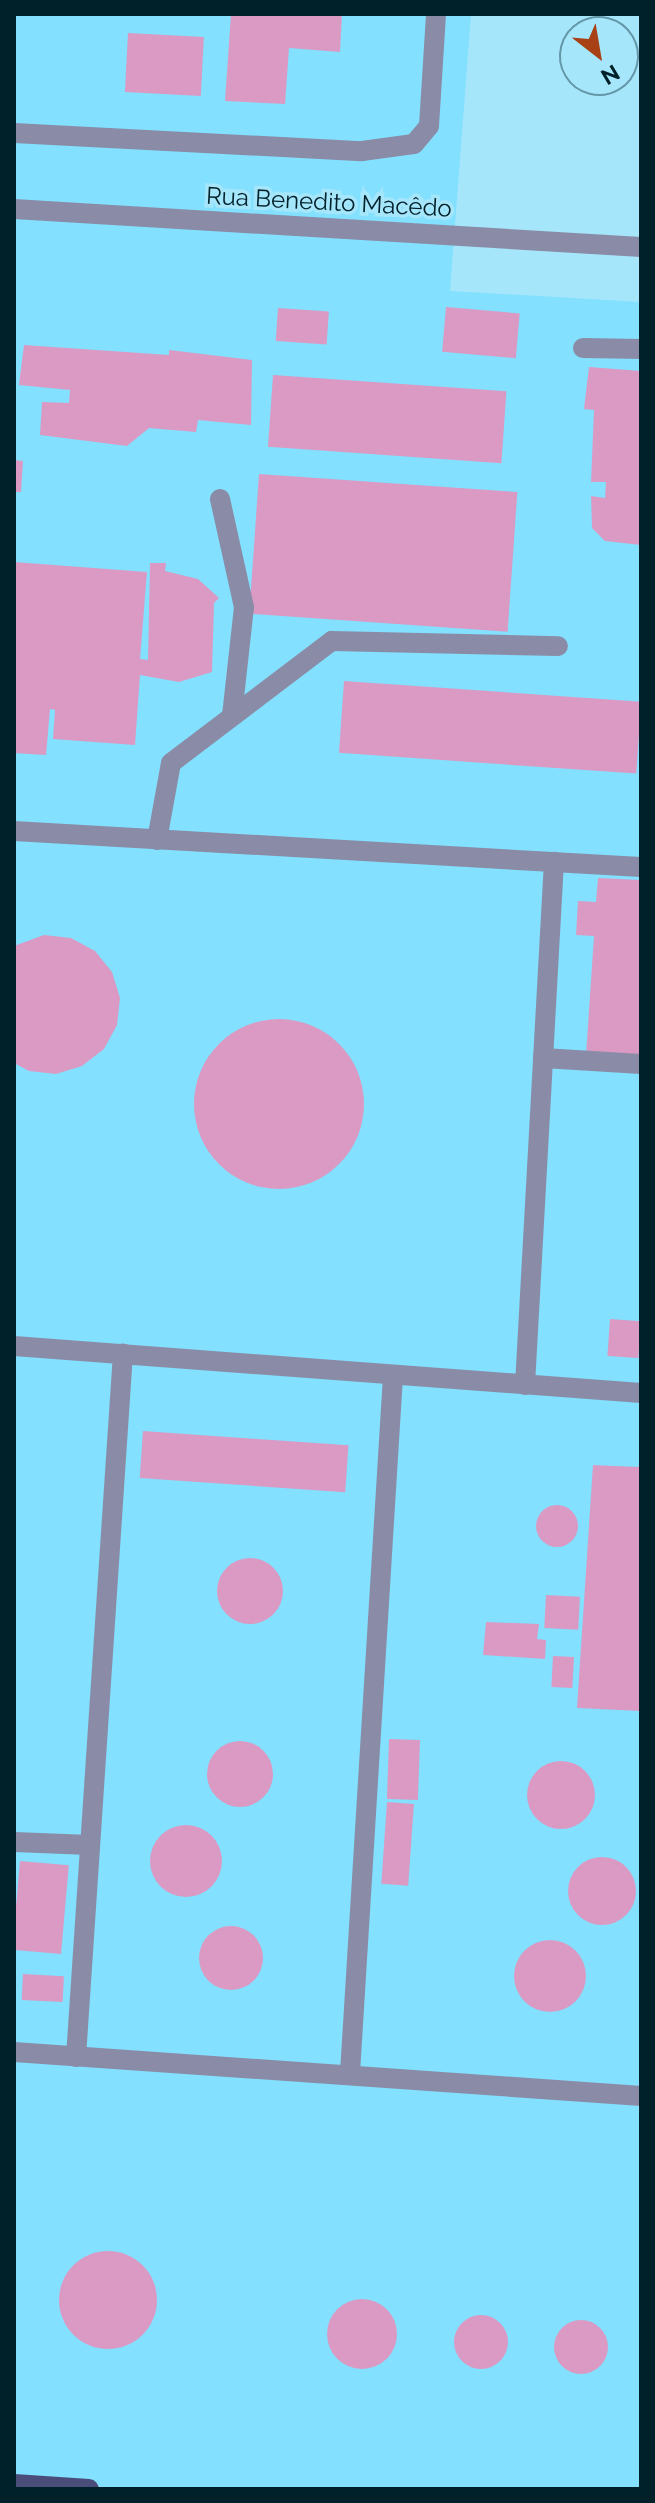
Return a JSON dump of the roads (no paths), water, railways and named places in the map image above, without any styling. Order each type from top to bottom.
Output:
[{"type":"main road","points":[[14,2484],[89,2489]]},
{"type":"street","points":[[14,133],[362,151],[414,144],[429,126],[436,14]]},
{"type":"street","name":"Rua Benedito Macêdo","points":[[14,209],[641,247]]},
{"type":"street","points":[[583,348],[641,349]]},
{"type":"street","points":[[220,499],[244,607],[232,715]]},
{"type":"street","points":[[157,840],[171,763],[332,641],[347,638],[558,646]]},
{"type":"street","points":[[14,831],[641,867]]},
{"type":"street","points":[[525,1385],[554,862]]},
{"type":"street","points":[[543,1058],[641,1064]]},
{"type":"street","points":[[14,1346],[641,1393]]},
{"type":"street","points":[[76,2057],[123,1354]]},
{"type":"street","points":[[350,2073],[393,1376]]},
{"type":"street","points":[[14,1842],[90,1845]]},
{"type":"street","points":[[14,2052],[350,2073],[641,2096]]}]
